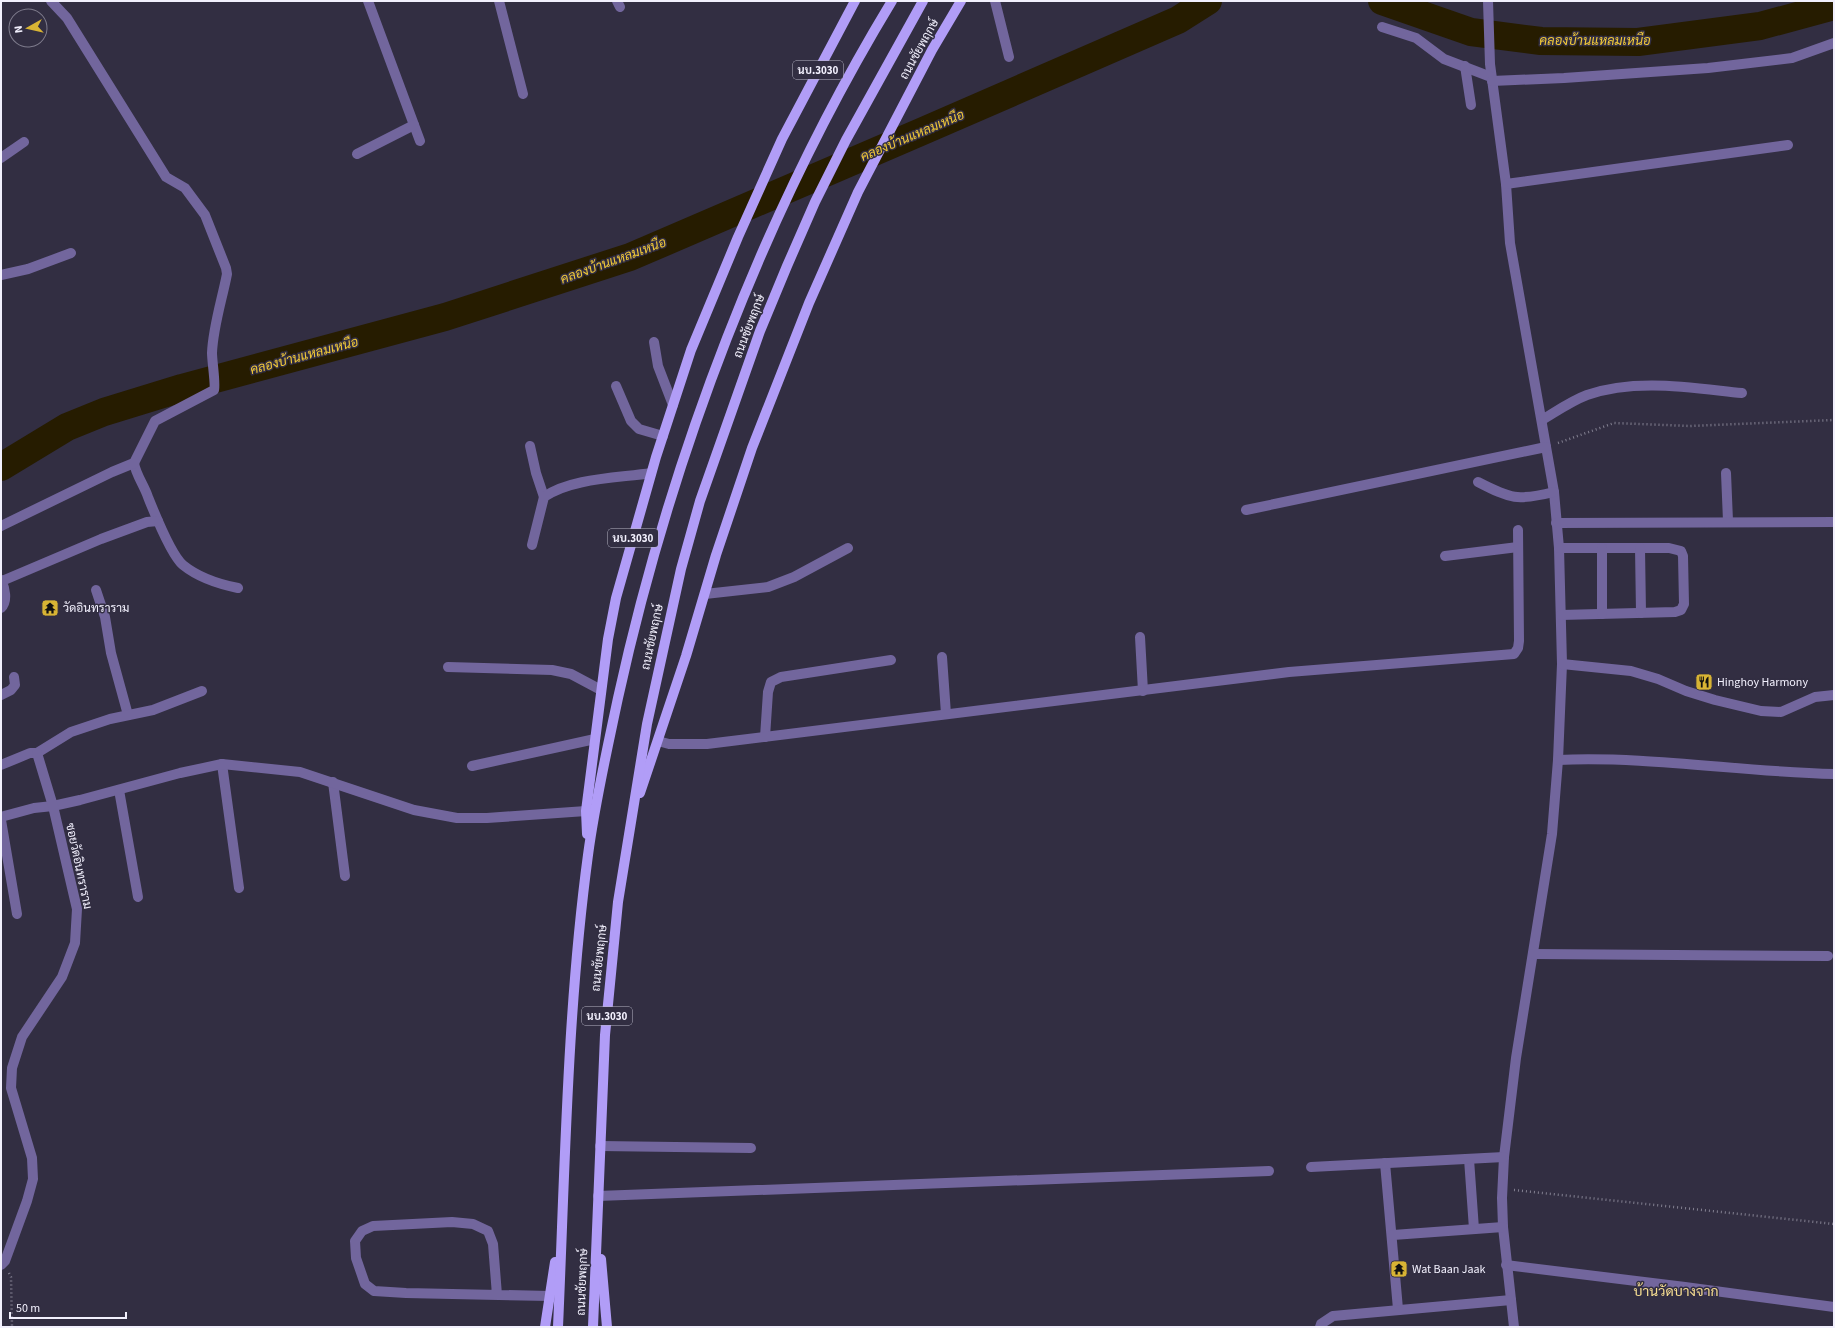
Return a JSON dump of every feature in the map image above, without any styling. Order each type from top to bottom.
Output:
[{"type":"main road","name":"ถนนชัยพฤกษ์","points":[[588,852],[586,811],[608,639],[616,598],[651,473],[691,350],[738,237],[782,139],[854,1]]},
{"type":"main road","name":"ถนนชัยพฤกษ์","points":[[558,1327],[573,1001],[588,852],[608,743],[646,582],[694,431],[744,298],[813,144],[850,73],[892,1]]},
{"type":"main road","name":"ถนนชัยพฤกษ์","points":[[593,1327],[605,1035],[618,902],[648,716],[681,569],[700,501],[760,331],[815,202],[860,114],[923,1]]},
{"type":"main road","name":"ถนนชัยพฤกษ์","points":[[631,817],[658,741],[716,555],[761,426],[809,303],[858,192],[932,50],[960,1]]},
{"type":"main road","points":[[546,1327],[563,1215]]},
{"type":"main road","points":[[597,1216],[606,1327]]},
{"type":"street","points":[[51,1],[67,18],[166,177],[185,188],[205,215],[227,271],[212,343],[213,372],[216,387],[209,393],[155,421],[134,463],[135,471],[144,487],[158,521],[181,564],[208,580],[238,588]]},
{"type":"street","points":[[368,1],[420,141]]},
{"type":"street","points":[[499,1],[523,94]]},
{"type":"street","points":[[995,1],[1009,57]]},
{"type":"street","points":[[1488,1],[1490,64],[1506,184],[1510,243],[1554,492],[1559,548],[1562,664],[1558,760],[1552,834],[1516,1058],[1504,1157],[1502,1189],[1503,1227],[1514,1327]]},
{"type":"street","points":[[1382,27],[1416,38],[1444,59],[1464,66],[1492,79],[1558,78],[1708,68],[1792,58],[1834,43]]},
{"type":"street","points":[[1464,66],[1471,105]]},
{"type":"street","points":[[357,154],[414,125]]},
{"type":"street","points":[[1,158],[24,142]]},
{"type":"street","points":[[1506,184],[1788,145]]},
{"type":"street","points":[[1,275],[28,270],[71,253]]},
{"type":"street","points":[[654,342],[658,366],[673,405]]},
{"type":"street","points":[[616,386],[631,421],[639,429],[663,436]]},
{"type":"street","points":[[1542,420],[1572,402],[1589,395],[1611,389],[1644,386],[1742,393]]},
{"type":"street","points":[[530,446],[536,473],[544,497],[532,545]]},
{"type":"street","points":[[1246,510],[1546,447]]},
{"type":"street","points":[[1,526],[112,472],[134,463]]},
{"type":"street","points":[[544,497],[554,490],[584,483],[651,473]]},
{"type":"street","points":[[1726,473],[1728,521]]},
{"type":"street","points":[[1478,482],[1508,497],[1521,499],[1554,492]]},
{"type":"street","points":[[1,608],[4,605],[6,598],[1,580],[101,539],[147,522],[158,521]]},
{"type":"street","points":[[1556,523],[1728,521],[1834,522]]},
{"type":"street","points":[[658,741],[669,744],[707,744],[1289,672],[1514,654],[1518,648],[1519,641],[1518,530]]},
{"type":"street","points":[[1445,556],[1518,547]]},
{"type":"street","points":[[704,596],[768,587],[794,577],[848,548]]},
{"type":"street","points":[[1559,548],[1669,548],[1681,551],[1683,556],[1684,604],[1681,610],[1675,612],[1561,616]]},
{"type":"street","points":[[1602,548],[1602,614]]},
{"type":"street","points":[[1640,548],[1641,613]]},
{"type":"street","points":[[96,590],[105,617],[111,653],[128,715]]},
{"type":"street","points":[[1140,637],[1143,691]]},
{"type":"street","points":[[942,657],[946,714]]},
{"type":"street","points":[[766,737],[768,692],[771,682],[781,677],[890,660]]},
{"type":"street","points":[[1562,664],[1632,671],[1715,700],[1761,712],[1781,712],[1815,697],[1834,695]]},
{"type":"street","points":[[448,667],[552,670],[571,674],[601,690]]},
{"type":"street","points":[[1,695],[15,685],[14,677]]},
{"type":"street","points":[[1,765],[30,752],[37,753],[71,732],[110,718],[153,710],[202,691]]},
{"type":"street","points":[[472,766],[595,739]]},
{"type":"street","name":"ซอยวัดอินทราราม","points":[[3,1263],[27,1201],[33,1179],[32,1158],[11,1088],[12,1068],[22,1037],[62,977],[76,943],[77,909],[53,806],[37,753]]},
{"type":"street","points":[[1558,760],[1614,759],[1777,772],[1834,774]]},
{"type":"street","points":[[17,914],[1,819],[34,808],[53,806],[180,773],[222,764],[300,772],[414,810],[457,818],[487,818],[586,811]]},
{"type":"street","points":[[222,764],[239,888]]},
{"type":"street","points":[[333,782],[345,876]]},
{"type":"street","points":[[119,790],[138,897]]},
{"type":"street","points":[[1533,954],[1828,956]]},
{"type":"street","points":[[600,1146],[751,1148]]},
{"type":"street","points":[[1311,1167],[1504,1157]]},
{"type":"street","points":[[1469,1159],[1474,1229]]},
{"type":"street","points":[[1385,1163],[1398,1309]]},
{"type":"street","points":[[598,1196],[1269,1171]]},
{"type":"street","points":[[497,1295],[493,1244],[488,1231],[473,1224],[452,1222],[372,1226],[362,1231],[355,1241],[356,1258],[365,1284],[374,1291],[497,1295],[550,1296]]},
{"type":"street","points":[[1392,1235],[1503,1227]]},
{"type":"street","points":[[1506,1265],[1834,1307]]},
{"type":"street","points":[[1320,1327],[1320,1324],[1333,1316],[1511,1300]]},
{"type":"path","points":[[1546,447],[1614,423],[1690,426],[1834,420]]},
{"type":"path","points":[[1502,1189],[1834,1224]]},
{"type":"path","points":[[3,1263],[11,1277],[12,1327]]},
{"type":"waterway","name":"คลองบ้านแหลมเหนือ","points":[[1,467],[67,427],[104,412],[182,388],[445,317],[630,257],[1178,20],[1208,1]]},
{"type":"waterway","name":"คลองบ้านแหลมเหนือ","points":[[1382,1],[1471,32],[1541,41],[1638,42],[1760,26],[1834,6]]},
{"type":"place","name":"วัดอินทราราม","points":[[50,608]]},
{"type":"place","name":"Hinghoy Harmony","points":[[1704,682]]},
{"type":"place","name":"Wat Baan Jaak","points":[[1399,1269]]},
{"type":"district","name":"บ้านวัดบางจาก","points":[[1676,1291]]}]
